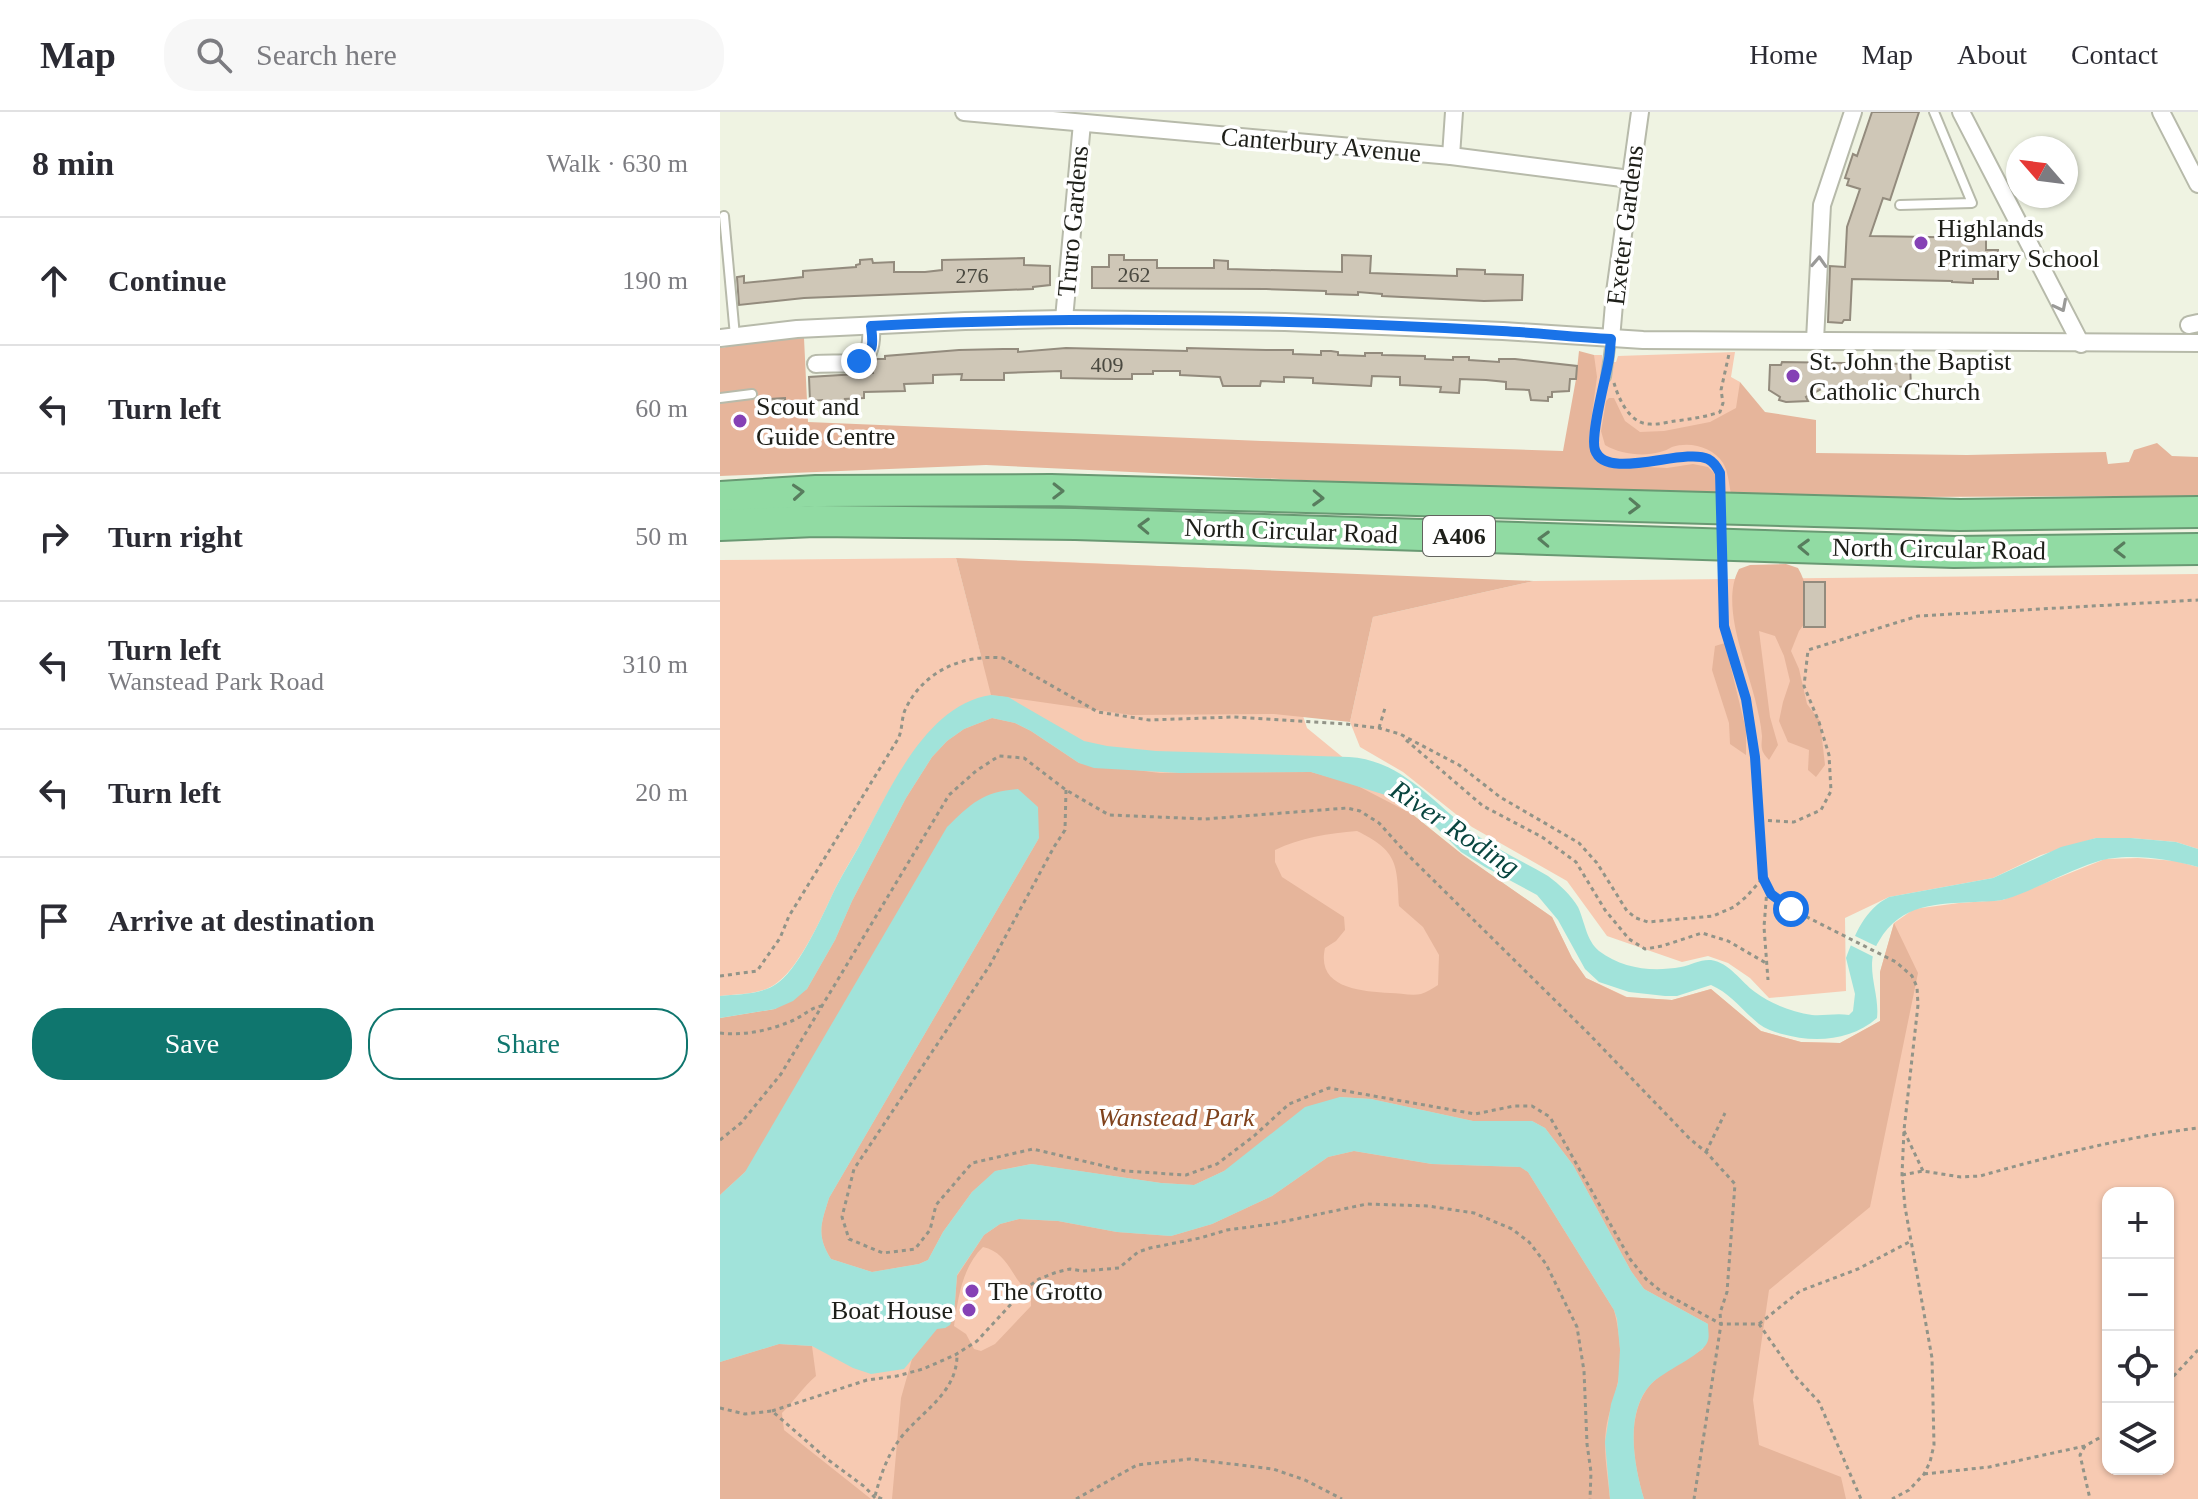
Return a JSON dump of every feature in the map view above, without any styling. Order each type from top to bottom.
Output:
[{"type":"highway","name":"North Circular Road","points":[[720,497],[816,491],[1051,490],[1960,515],[2198,512]]},
{"type":"highway","name":"North Circular Road","points":[[720,525],[815,521],[1075,524],[1954,552],[2198,549]]},
{"type":"street","name":"Canterbury Avenue","points":[[964,112],[1088,120],[1451,156],[1630,179]]},
{"type":"street","points":[[1451,156],[1454,112]]},
{"type":"street","name":"Exeter Gardens","points":[[1611,339],[1640,112]]},
{"type":"street","points":[[1815,340],[1822,205],[1853,112]]},
{"type":"street","points":[[1961,112],[2081,344]]},
{"type":"street","points":[[2161,112],[2198,184]]},
{"type":"street","name":"Truro Gardens","points":[[1064,319],[1088,120]]},
{"type":"street","points":[[727,337],[797,329],[1064,319],[1285,322],[1611,339],[2198,343]]},
{"type":"street","points":[[816,364],[859,361],[869,356],[873,344],[871,326]]},
{"type":"lane","points":[[1900,205],[1972,203],[1934,112]]},
{"type":"lane","points":[[724,216],[727,337]]},
{"type":"lane","points":[[1606,377],[1611,339]]},
{"type":"lane","points":[[720,398],[752,394]]},
{"type":"path","points":[[1618,396],[1629,413],[1644,424],[1720,412],[1731,340]]},
{"type":"path","points":[[1606,377],[1594,444],[1599,457],[1609,462],[1625,463],[1704,457],[1720,473],[1724,626],[1746,699],[1755,757],[1763,878],[1767,889],[1764,909],[1768,980]]},
{"type":"path","points":[[1760,820],[1794,822],[1821,810],[1831,791],[1829,755],[1804,686],[1808,650],[1918,616],[2198,600]]},
{"type":"path","points":[[720,976],[757,971],[780,938],[789,916],[898,739],[905,710],[929,678],[954,663],[994,657],[1003,658],[1098,712],[1149,720],[1246,718],[1346,724],[1400,734],[1459,765],[1484,787],[1579,843],[1597,863],[1627,911],[1648,922],[1713,916],[1734,907],[1763,878]]},
{"type":"path","points":[[1379,728],[1385,708]]},
{"type":"path","points":[[1400,734],[1483,806],[1542,837],[1576,862],[1605,910],[1629,939],[1645,949],[1702,933],[1728,941],[1766,963]]},
{"type":"path","points":[[720,1140],[741,1123],[781,1074],[949,795],[999,756],[1024,758],[1066,790],[1109,815],[1205,819],[1313,809],[1347,808],[1360,811],[1379,823],[1735,1184],[1727,1292],[1720,1313],[1721,1324],[1694,1499]]},
{"type":"path","points":[[1066,790],[1065,830],[990,965],[854,1169],[842,1217],[849,1239],[883,1253],[915,1249],[930,1230],[936,1205],[972,1163],[1033,1149],[1125,1171],[1186,1175],[1217,1164],[1289,1104],[1329,1088],[1475,1114],[1514,1106],[1532,1106],[1550,1117],[1630,1259],[1646,1279],[1662,1292],[1721,1324],[1759,1324],[1800,1291],[1858,1269],[1911,1241]]},
{"type":"path","points":[[1767,889],[1791,909],[1896,962],[1912,976],[1917,987],[1918,1005],[1902,1175],[1932,1358],[1934,1445],[1924,1474],[1909,1490],[1892,1499]]},
{"type":"path","points":[[720,1033],[765,1030],[822,1006]]},
{"type":"path","points":[[1706,1152],[1725,1113]]},
{"type":"path","points":[[1902,1175],[1923,1171],[1961,1177],[1980,1176],[2118,1141],[2198,1128]]},
{"type":"path","points":[[1904,1130],[1923,1171]]},
{"type":"path","points":[[720,1408],[745,1414],[772,1411],[867,1380],[923,1369],[977,1341],[1025,1289],[1057,1272],[1119,1268],[1138,1252],[1150,1248],[1367,1204],[1428,1206],[1474,1213],[1512,1229],[1538,1252],[1558,1286],[1577,1327],[1584,1371],[1590,1499]]},
{"type":"path","points":[[1759,1324],[1795,1376],[1819,1402],[1861,1499]]},
{"type":"path","points":[[2174,1376],[2198,1350]]},
{"type":"path","points":[[875,1498],[885,1461],[903,1435],[933,1407],[948,1386],[957,1365],[957,1353]]},
{"type":"path","points":[[772,1411],[875,1498],[882,1499]]},
{"type":"path","points":[[1924,1474],[1989,1467],[2085,1446],[2102,1436]]},
{"type":"path","points":[[2085,1446],[2080,1455],[2090,1499]]},
{"type":"path","points":[[1076,1499],[1137,1465],[1190,1459],[1273,1469],[1305,1480],[1342,1499]]},
{"type":"green space","points":[[804,338],[808,422],[1563,451],[1579,351],[1594,355],[1597,377],[1589,437],[1592,456],[1609,465],[1667,468],[1693,464],[1708,467],[1715,474],[1716,492],[1572,493],[986,465],[720,476],[720,348]]},
{"type":"green space","points":[[1735,352],[1731,377],[1740,382],[1739,439],[1731,494],[1572,493],[1594,355],[1602,355],[1602,362],[1616,362],[1618,356]]},
{"type":"green space","points":[[1740,382],[1765,412],[1816,420],[1816,453],[1967,455],[2106,452],[2108,464],[2129,462],[2134,450],[2157,443],[2172,456],[2198,457],[2198,496],[1731,494],[1723,463],[1707,449],[1686,445],[1653,454],[1639,454],[1618,451],[1605,445],[1601,431],[1609,398],[1614,398],[1625,421],[1640,432],[1664,431],[1710,422],[1736,408]]},
{"type":"green space","name":"Wanstead Park","points":[[956,558],[983,663],[1040,561],[1255,570],[1307,728],[1462,855],[1552,917],[1572,958],[1586,978],[1627,997],[1672,1000],[1711,989],[1761,1031],[1801,1042],[1840,1043],[1880,1021],[1880,972],[1894,923],[1914,909],[2003,900],[2105,859],[2176,861],[2198,867],[2198,1499],[720,1499],[720,1018],[775,1009],[947,716],[921,743],[899,774],[810,939],[786,974],[765,989],[720,996],[720,560]]},
{"type":"green space","points":[[956,558],[1534,581],[1373,617],[1350,722],[1274,714],[1131,715],[991,695]]},
{"type":"green space","points":[[1786,564],[1798,568],[1808,597],[1810,616],[1799,631],[1791,651],[1799,669],[1807,704],[1820,721],[1825,765],[1816,777],[1808,770],[1809,750],[1788,742],[1779,721],[1790,681],[1784,656],[1775,636],[1759,631],[1770,717],[1778,745],[1769,760],[1763,752],[1762,731],[1733,616],[1734,583],[1739,569],[1750,565]]},
{"type":"green space","points":[[2198,574],[2198,849],[2176,842],[2096,838],[2041,855],[1993,878],[1889,897],[1845,918],[1846,991],[1769,998],[1750,978],[1728,963],[1708,956],[1682,962],[1607,936],[1567,881],[1472,827],[1403,772],[1360,747],[1350,722],[1373,617],[1534,581]]},
{"type":"green space","points":[[1725,643],[1746,730],[1746,755],[1730,744],[1729,723],[1712,670],[1715,646]]},
{"type":"green space","points":[[992,718],[1015,723],[1079,763],[1160,773],[1311,772],[1354,784],[1412,814],[1463,855],[1552,917],[1572,958],[1586,978],[1626,997],[1672,1000],[1711,989],[1761,1031],[1801,1042],[1840,1043],[1880,1021],[1880,972],[1894,923],[1918,973],[1870,1207],[1769,1290],[1753,1400],[1759,1445],[1841,1477],[1846,1499],[1644,1499],[1635,1456],[1637,1410],[1656,1379],[1703,1349],[1708,1324],[1644,1289],[1573,1165],[1545,1128],[1532,1121],[1473,1121],[1371,1099],[1340,1097],[1224,1171],[1194,1185],[1031,1164],[996,1171],[972,1192],[943,1232],[928,1260],[872,1272],[831,1259],[823,1243],[821,1229],[829,1198],[1039,838],[745,1172],[720,1195],[720,1018],[775,1009],[807,989],[906,798],[932,757],[964,729]],"holes":[[[1357,831],[1381,845],[1393,860],[1399,906],[1423,927],[1439,955],[1438,985],[1421,994],[1366,991],[1343,985],[1334,979],[1327,972],[1325,948],[1345,930],[1344,917],[1282,877],[1275,862],[1275,850],[1305,839]]]},
{"type":"green space","points":[[1354,1151],[1432,1164],[1521,1167],[1528,1172],[1614,1310],[1620,1358],[1619,1377],[1605,1438],[1610,1499],[892,1499],[901,1398],[912,1359],[937,1328],[945,1328],[954,1315],[957,1276],[984,1235],[1000,1224],[1019,1219],[1171,1236],[1212,1224],[1272,1196],[1328,1157]],"holes":[[[983,1247],[1003,1259],[1031,1294],[1031,1306],[995,1344],[981,1351],[974,1349],[966,1334],[954,1326],[966,1274]]]},
{"type":"green space","points":[[779,1344],[812,1346],[816,1376],[782,1413],[784,1430],[871,1499],[720,1499],[720,1362]]},
{"type":"water","name":"River Roding","points":[[991,695],[1008,697],[1084,741],[1107,746],[1156,751],[1349,757],[1384,765],[1413,783],[1477,836],[1548,876],[1578,907],[1588,936],[1595,947],[1608,957],[1649,969],[1681,967],[1707,960],[1718,962],[1768,1000],[1789,1010],[1812,1015],[1849,1015],[1853,1011],[1855,994],[1846,958],[1867,915],[1889,897],[1993,878],[2061,847],[2096,838],[2176,842],[2198,849],[2198,867],[2174,861],[2120,857],[2085,866],[2006,899],[1934,905],[1909,912],[1888,928],[1874,950],[1872,969],[1877,1018],[1844,1036],[1807,1039],[1764,1027],[1711,985],[1677,996],[1665,996],[1629,992],[1599,982],[1585,969],[1558,920],[1537,895],[1461,852],[1429,820],[1392,797],[1311,772],[1180,773],[1094,768],[1079,763],[1015,723],[992,718],[964,729],[932,757],[906,798],[807,989],[793,1001],[775,1009],[720,1018],[720,996],[766,989],[779,982],[795,964],[887,793],[914,750],[949,714],[969,702]]},
{"type":"water","points":[[1018,789],[1038,807],[1039,838],[829,1198],[821,1229],[823,1243],[831,1259],[872,1272],[928,1260],[943,1232],[972,1192],[995,1171],[1032,1164],[1194,1185],[1224,1171],[1305,1107],[1340,1097],[1371,1099],[1473,1121],[1532,1121],[1545,1128],[1573,1165],[1644,1289],[1708,1324],[1707,1343],[1703,1348],[1651,1384],[1637,1409],[1635,1455],[1644,1499],[1610,1499],[1605,1442],[1618,1383],[1620,1350],[1614,1310],[1528,1172],[1520,1167],[1432,1164],[1354,1151],[1328,1157],[1272,1196],[1212,1224],[1171,1236],[1019,1219],[1000,1224],[984,1235],[957,1275],[954,1315],[950,1325],[937,1329],[904,1369],[871,1374],[812,1346],[779,1344],[720,1362],[720,1195],[745,1172],[947,827],[978,800]]},
{"type":"pier","points":[[1851,934],[1880,948],[1876,958],[1848,944]]},
{"type":"building","points":[[1872,112],[1919,112],[1890,200],[1883,198],[1870,236],[1986,238],[1986,250],[1998,250],[1998,279],[1973,279],[1973,283],[1852,279],[1850,320],[1828,322],[1830,266],[1845,267],[1847,227],[1860,189],[1847,185],[1849,179],[1845,178],[1853,154],[1857,156]]},
{"type":"building","points":[[1109,255],[1124,255],[1124,260],[1157,260],[1157,268],[1214,268],[1214,260],[1228,261],[1228,269],[1342,272],[1342,255],[1371,256],[1370,273],[1457,276],[1457,269],[1485,270],[1485,274],[1523,275],[1522,300],[1484,301],[1266,289],[1092,288],[1092,267],[1109,267]]},
{"type":"building","points":[[1024,258],[1024,265],[1050,266],[1050,285],[1033,289],[804,298],[739,305],[737,277],[744,276],[744,283],[803,277],[803,271],[856,267],[860,260],[872,259],[873,263],[894,262],[894,272],[925,272],[942,270],[942,260]]},
{"type":"building","points":[[1066,348],[1293,350],[1293,354],[1321,355],[1321,351],[1331,351],[1338,352],[1338,355],[1382,353],[1425,356],[1425,359],[1469,357],[1469,360],[1499,362],[1499,359],[1515,359],[1577,366],[1576,379],[1570,379],[1569,391],[1552,392],[1548,401],[1531,400],[1529,390],[1506,389],[1506,382],[1486,380],[1460,379],[1459,393],[1440,392],[1441,387],[1400,385],[1400,377],[1372,376],[1371,386],[1313,383],[1313,378],[1284,377],[1284,382],[1261,381],[1260,386],[1223,386],[1220,377],[1180,375],[1180,371],[1153,371],[1153,374],[1132,374],[1132,379],[1115,379],[1061,378],[1061,371],[1004,373],[1004,380],[961,380],[962,374],[933,375],[933,383],[904,384],[905,391],[864,392],[864,398],[845,399],[846,402],[810,401],[809,377],[873,373],[872,365],[877,359],[885,359],[885,356],[959,350],[1018,349],[1018,352]]},
{"type":"building","points":[[1782,362],[1910,364],[1911,387],[1876,386],[1876,394],[1858,394],[1858,391],[1843,391],[1843,387],[1825,387],[1806,397],[1808,401],[1786,402],[1779,400],[1780,397],[1769,390],[1770,365],[1781,365]]},
{"type":"building","name":"Scout and Guide Centre","points":[[785,398],[785,412],[769,412],[770,399]]},
{"type":"building","points":[[1804,582],[1825,582],[1825,627],[1804,627]]},
{"type":"place","name":"Highlands Primary School","points":[[1921,243]]},
{"type":"place","name":"St. John the Baptist Catholic Church","points":[[1793,376]]},
{"type":"place","name":"Scout and Guide Centre","points":[[740,421]]},
{"type":"place","name":"The Grotto","points":[[972,1291]]},
{"type":"place","name":"Boat House","points":[[969,1310]]},
{"type":"route","points":[[859,361],[869,356],[873,344],[871,326],[965,321],[1285,322],[1611,339],[1595,433],[1595,451],[1599,457],[1609,462],[1625,463],[1704,457],[1720,473],[1724,626],[1746,699],[1755,757],[1763,878],[1771,894],[1791,909]]}]
